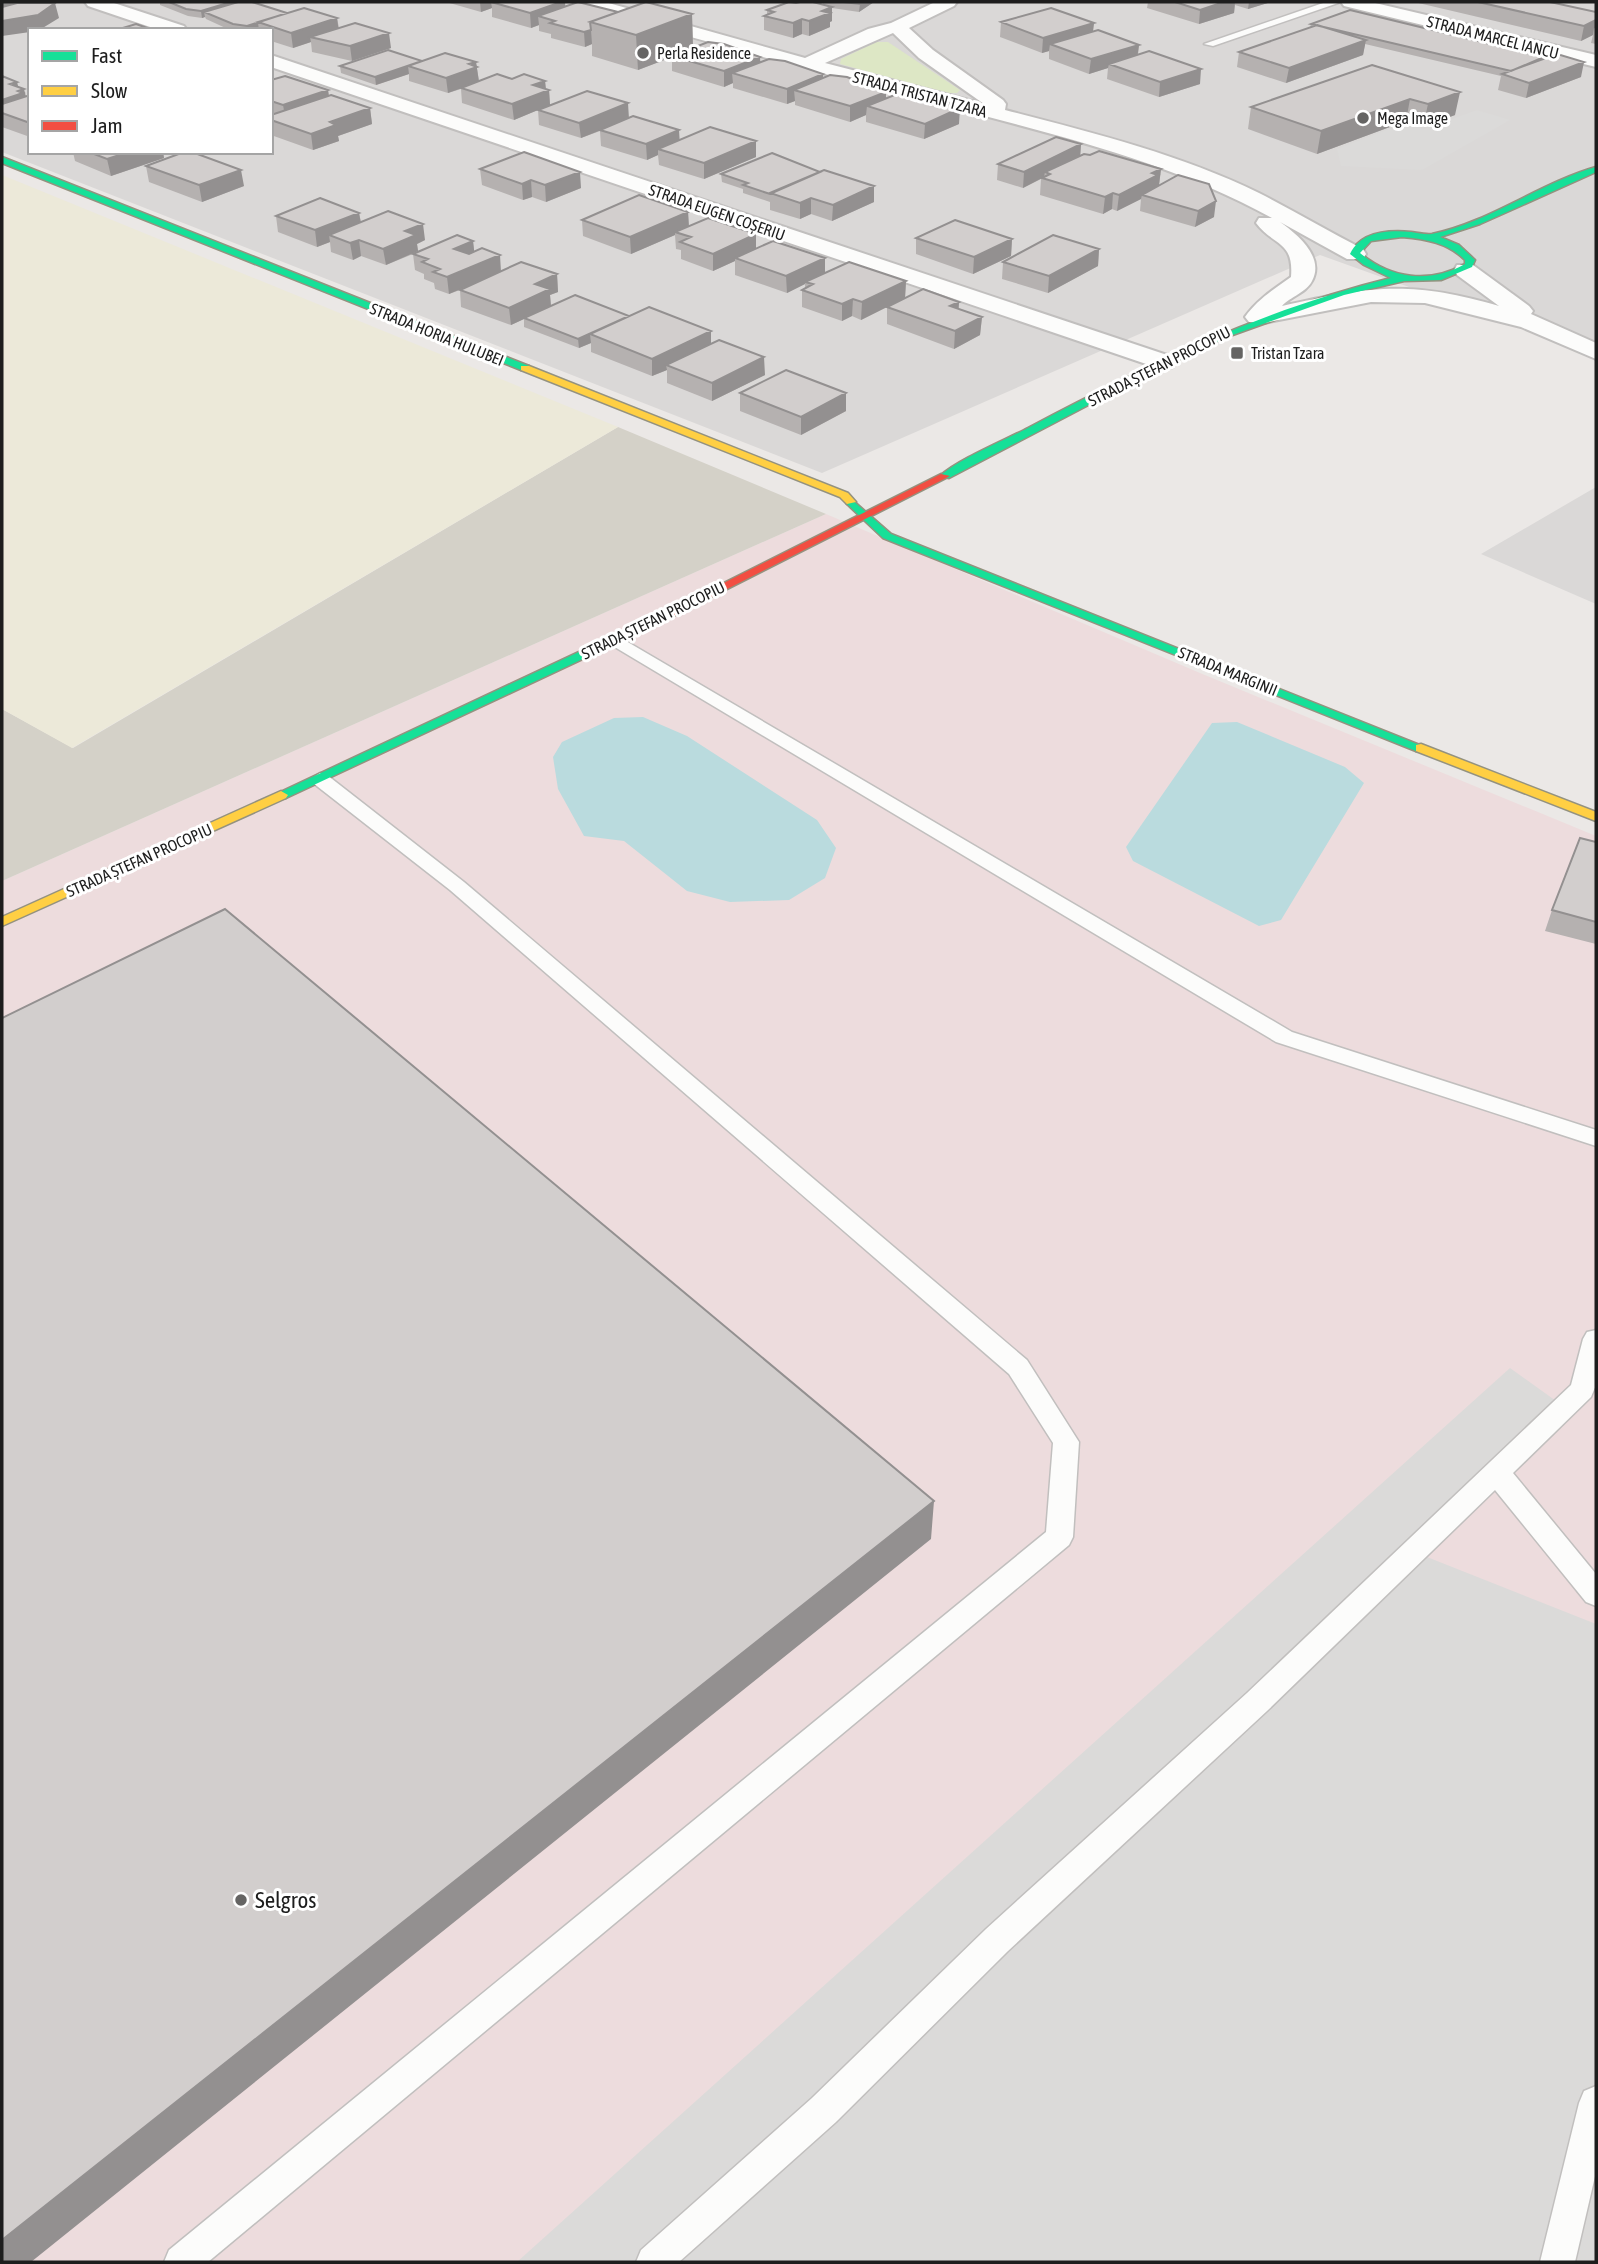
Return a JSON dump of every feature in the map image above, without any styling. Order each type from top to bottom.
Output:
[{"type":"street","points":[[94,2],[172,28]]},
{"type":"street","name":"STRADA TRISTAN TZARA","points":[[586,2],[807,64],[1086,137],[1213,180],[1250,197],[1372,237]]},
{"type":"street","points":[[807,64],[874,33],[897,27],[948,2]]},
{"type":"street","name":"STRADA MARCEL IANCU","points":[[1350,2],[1596,61]]},
{"type":"street","points":[[897,27],[926,54],[996,104],[996,114]]},
{"type":"street","name":"STRADA EUGEN COȘERIU","points":[[273,62],[1164,362]]},
{"type":"street","name":"STRADA HORIA HULUBEI","points":[[2,160],[844,495],[868,515]]},
{"type":"street","points":[[1372,237],[1402,234],[1432,237],[1478,222],[1596,169]]},
{"type":"street","points":[[1213,180],[1303,253],[1305,263],[1302,280],[1277,297],[1255,318]]},
{"type":"street","name":"STRADA TRISTAN TZARA","points":[[1250,197],[1351,265]]},
{"type":"street","points":[[1464,260],[1478,222]]},
{"type":"street","name":"STRADA ȘTEFAN PROCOPIU","points":[[1296,303],[1351,265],[1356,247],[1372,237]]},
{"type":"street","points":[[1432,237],[1464,260],[1540,325]]},
{"type":"street","name":"STRADA ȘTEFAN PROCOPIU","points":[[2,922],[320,779],[614,639],[868,515],[1255,318],[1296,303],[1366,284],[1413,278],[1441,278],[1464,260]]},
{"type":"street","points":[[1351,265],[1413,278],[1540,325],[1596,352]]},
{"type":"street","points":[[1255,318],[1387,293],[1450,300],[1540,325]]},
{"type":"street","name":"STRADA MARGINII","points":[[868,515],[887,536],[1596,817]]},
{"type":"lane","points":[[1209,44],[1336,2]]},
{"type":"lane","points":[[614,639],[1284,1037],[1596,1138]]},
{"type":"lane","points":[[181,2262],[1059,1537],[1066,1442],[1018,1367],[457,886],[320,779]]},
{"type":"lane","points":[[653,2262],[824,2110],[997,1940],[1257,1702],[1582,1390],[1596,1339]]},
{"type":"lane","points":[[1496,1472],[1596,1594]]},
{"type":"lane","points":[[1557,2262],[1596,2103]]},
{"type":"shaded area","points":[[2,2],[1596,2],[1596,354],[1320,255],[822,473],[2,152]]},
{"type":"shaded area","points":[[1477,110],[1510,120],[1422,170],[1341,166],[1337,149],[1405,123],[1424,129]]},
{"type":"shaded area","points":[[2,175],[618,427],[72,748],[2,709]]},
{"type":"shaded area","points":[[618,427],[826,514],[2,881],[2,709],[73,748]]},
{"type":"shaded area","points":[[1596,487],[1596,604],[1481,554]]},
{"type":"shaded area","points":[[826,514],[1200,673],[1596,836],[1596,2262],[2,2262],[2,881]]},
{"type":"shaded area","points":[[1510,1368],[1570,1411],[1427,1557],[1596,1624],[1596,2262],[517,2262]]},
{"type":"green space","points":[[876,42],[888,42],[960,90],[957,93],[946,93],[840,64],[841,59]]},
{"type":"water","points":[[643,717],[687,736],[817,820],[836,848],[825,878],[789,900],[730,902],[687,891],[624,841],[584,836],[558,789],[553,757],[562,742],[614,718]]},
{"type":"water","points":[[1237,722],[1345,767],[1364,783],[1281,920],[1259,926],[1133,861],[1126,847],[1212,723]]},
{"type":"building","points":[[169,2],[231,2],[201,11],[186,9]]},
{"type":"building","points":[[238,2],[252,2],[287,13],[247,26],[233,24],[204,12]]},
{"type":"building","points":[[491,2],[561,2],[530,13]]},
{"type":"building","points":[[578,2],[618,12],[590,22],[591,30],[584,32],[550,23],[555,21],[538,16]]},
{"type":"building","points":[[646,2],[692,14],[636,35],[590,22]]},
{"type":"building","points":[[789,2],[813,2],[832,7],[822,11],[830,13],[809,21],[802,19],[793,23],[764,16],[774,12],[767,10]]},
{"type":"building","points":[[1175,2],[1224,2],[1200,10]]},
{"type":"building","points":[[1478,2],[1550,2],[1596,12],[1596,20],[1584,26]]},
{"type":"building","points":[[17,3],[55,3],[38,15],[2,21],[2,7]]},
{"type":"building","points":[[304,8],[337,18],[291,33],[258,22]]},
{"type":"building","points":[[1051,8],[1094,23],[1043,38],[1001,22]]},
{"type":"building","points":[[1350,10],[1544,57],[1511,71],[1311,24]]},
{"type":"building","points":[[355,23],[389,33],[350,46],[310,37]]},
{"type":"building","points":[[136,24],[147,28],[123,28]]},
{"type":"building","points":[[1317,25],[1366,40],[1289,68],[1239,52]]},
{"type":"building","points":[[1098,30],[1139,45],[1091,59],[1050,44]]},
{"type":"building","points":[[708,42],[724,44],[760,57],[724,71],[672,56]]},
{"type":"building","points":[[388,50],[422,61],[375,77],[340,66]]},
{"type":"building","points":[[1149,51],[1201,69],[1160,82],[1109,64]]},
{"type":"building","points":[[445,53],[476,62],[469,64],[477,67],[446,78],[408,66]]},
{"type":"building","points":[[1557,54],[1584,62],[1529,83],[1502,74]]},
{"type":"building","points":[[769,59],[785,61],[823,74],[787,89],[732,73]]},
{"type":"building","points":[[1372,65],[1460,92],[1428,104],[1410,99],[1321,131],[1251,107]]},
{"type":"building","points":[[497,74],[512,79],[524,74],[545,81],[533,85],[549,90],[512,104],[461,88]]},
{"type":"building","points":[[830,75],[847,77],[886,92],[850,106],[794,90]]},
{"type":"building","points":[[2,76],[17,82],[10,84],[24,89],[18,91],[23,93],[2,100]]},
{"type":"building","points":[[285,76],[328,90],[283,105],[273,102],[273,79]]},
{"type":"building","points":[[587,91],[628,103],[579,123],[538,110]]},
{"type":"building","points":[[902,92],[950,103],[947,104],[960,108],[925,124],[867,106]]},
{"type":"building","points":[[331,95],[370,108],[330,122],[336,125],[311,134],[273,121],[273,114]]},
{"type":"building","points":[[28,96],[28,122],[2,113],[2,104]]},
{"type":"building","points":[[633,116],[679,130],[646,144],[600,130]]},
{"type":"building","points":[[710,127],[756,141],[704,163],[658,149]]},
{"type":"building","points":[[1056,137],[1081,144],[1024,172],[998,164]]},
{"type":"building","points":[[1099,151],[1161,169],[1152,173],[1158,175],[1119,195],[1113,193],[1105,197],[1042,178],[1050,174],[1045,172],[1084,154],[1090,155]]},
{"type":"building","points":[[524,152],[580,172],[545,185],[531,180],[522,184],[480,169]]},
{"type":"building","points":[[772,153],[820,172],[770,194],[721,174]]},
{"type":"building","points":[[94,154],[123,154],[107,159]]},
{"type":"building","points":[[179,154],[197,154],[241,170],[199,185],[146,166]]},
{"type":"building","points":[[824,170],[874,186],[833,205],[811,198],[800,203],[770,193]]},
{"type":"building","points":[[1178,175],[1209,184],[1216,201],[1198,211],[1142,195]]},
{"type":"building","points":[[639,195],[688,212],[630,237],[582,220]]},
{"type":"building","points":[[320,198],[359,213],[315,230],[276,216]]},
{"type":"building","points":[[388,211],[423,224],[405,231],[416,235],[383,249],[359,240],[350,243],[329,235]]},
{"type":"building","points":[[708,218],[756,234],[713,254],[680,242],[691,237],[675,232]]},
{"type":"building","points":[[955,220],[1012,239],[974,257],[916,238]]},
{"type":"building","points":[[457,235],[473,241],[454,249],[469,254],[482,248],[500,255],[447,277],[433,272],[440,269],[422,262],[428,259],[413,254]]},
{"type":"building","points":[[1053,235],[1099,249],[1049,276],[1003,262]]},
{"type":"building","points":[[773,241],[825,258],[786,276],[735,258]]},
{"type":"building","points":[[521,262],[557,274],[535,284],[550,289],[509,308],[460,290]]},
{"type":"building","points":[[849,262],[906,281],[862,302],[853,299],[842,304],[802,290],[813,284],[805,282]]},
{"type":"building","points":[[923,289],[959,302],[950,306],[982,317],[955,331],[887,307]]},
{"type":"building","points":[[575,295],[629,316],[578,339],[524,318]]},
{"type":"building","points":[[649,307],[711,331],[652,359],[590,334]]},
{"type":"building","points":[[719,340],[764,357],[712,383],[666,365]]},
{"type":"building","points":[[786,370],[846,393],[801,417],[740,393]]},
{"type":"building","points":[[1580,838],[1596,842],[1596,922],[1552,910]]},
{"type":"building","name":"Selgros","points":[[225,909],[934,1501],[2,2240],[2,1018]]},
{"type":"traffic: fast","points":[[2,160],[525,368]]},
{"type":"traffic: fast","points":[[1432,237],[1477,222],[1596,169]]},
{"type":"traffic: fast","points":[[1402,234],[1447,243],[1463,253],[1470,260],[1469,265],[1456,273],[1441,277],[1410,279],[1380,271],[1355,254],[1358,247],[1368,239],[1402,234]]},
{"type":"traffic: fast","points":[[945,476],[1112,388],[1224,335],[1341,293],[1403,278]]},
{"type":"traffic: fast","points":[[851,502],[887,536],[1421,748]]},
{"type":"traffic: fast","points":[[281,795],[664,616]]},
{"type":"traffic: slow","points":[[525,368],[844,495],[851,502]]},
{"type":"traffic: slow","points":[[1421,748],[1596,817]]},
{"type":"traffic: slow","points":[[2,922],[281,795]]},
{"type":"traffic: jam","points":[[664,616],[945,476]]},
{"type":"place","name":"Perla Residence","points":[[643,53]]},
{"type":"place","name":"Mega Image","points":[[1363,118]]},
{"type":"place","name":"Tristan Tzara","points":[[1237,353]]},
{"type":"place","name":"Selgros","points":[[241,1900]]}]
